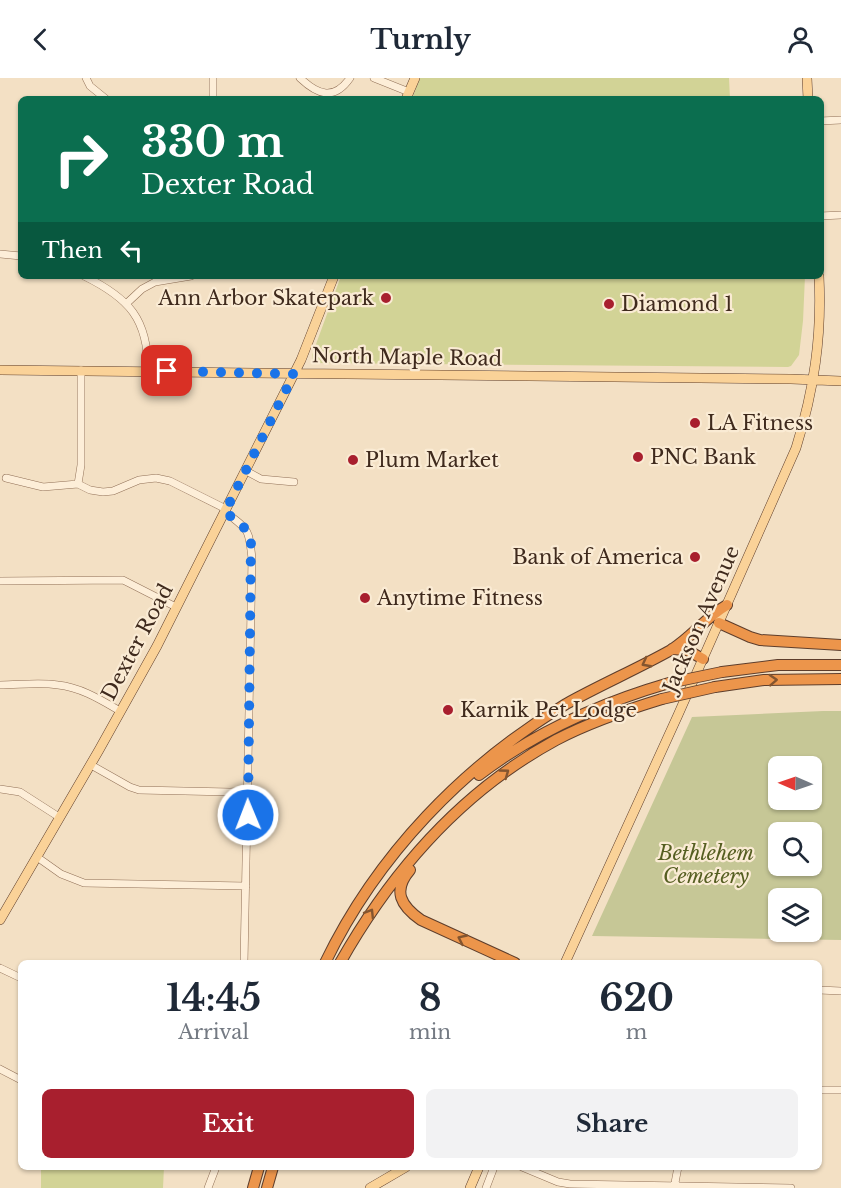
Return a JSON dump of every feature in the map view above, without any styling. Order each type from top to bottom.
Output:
[{"type":"highway","points":[[326,960],[342,928],[366,890],[393,855],[452,788],[485,760],[532,726],[567,704],[672,649],[694,633],[713,613],[727,604]]},
{"type":"highway","points":[[719,623],[760,640],[841,645]]},
{"type":"highway","points":[[672,649],[687,650],[703,659]]},
{"type":"highway","points":[[415,830],[506,754],[534,737],[589,710],[669,683],[722,672],[778,665],[841,665]]},
{"type":"highway","points":[[342,960],[375,906],[419,849],[449,818],[507,771],[549,744],[603,719],[662,699],[716,687],[764,680],[841,679]]},
{"type":"highway","points":[[449,818],[402,882],[400,889],[403,902],[411,913],[421,920],[508,960]]},
{"type":"highway","points":[[253,1188],[258,1170]]},
{"type":"highway","points":[[267,1188],[272,1170]]},
{"type":"main road","points":[[807,78],[808,96]]},
{"type":"main road","points":[[407,96],[411,79]]},
{"type":"main road","name":"Dexter Road","points":[[0,920],[3,908],[38,857],[91,765],[176,607],[294,374],[333,279]]},
{"type":"main road","name":"Jackson Avenue","points":[[566,960],[796,448],[813,381],[818,340],[819,279]]},
{"type":"main road","name":"North Maple Road","points":[[0,370],[148,370],[841,381]]},
{"type":"main road","points":[[370,1188],[401,1170]]},
{"type":"main road","points":[[470,1188],[478,1170]]},
{"type":"street","points":[[86,78],[90,86],[102,96]]},
{"type":"street","points":[[213,78],[213,96]]},
{"type":"street","points":[[300,78],[313,90],[330,94],[343,88],[350,78]]},
{"type":"street","points":[[374,78],[407,96]]},
{"type":"street","points":[[824,121],[841,120]]},
{"type":"street","points":[[824,216],[841,215]]},
{"type":"street","points":[[0,254],[18,256]]},
{"type":"street","points":[[90,279],[127,303],[143,329],[148,370]]},
{"type":"street","points":[[127,303],[142,289],[155,282],[173,279]]},
{"type":"street","points":[[78,484],[81,465],[81,370]]},
{"type":"street","points":[[246,471],[261,479],[294,482]]},
{"type":"street","points":[[6,478],[38,486],[78,484],[90,490],[103,492],[113,491],[139,480],[156,478],[170,481],[225,510],[243,526],[251,539],[244,960]]},
{"type":"street","points":[[0,581],[123,580],[176,607]]},
{"type":"street","points":[[0,685],[57,684],[70,687],[120,711]]},
{"type":"street","points":[[91,765],[130,787],[139,789],[247,791]]},
{"type":"street","points":[[0,789],[20,792],[59,817]]},
{"type":"street","points":[[38,857],[61,874],[84,883],[246,886]]},
{"type":"street","points":[[0,968],[18,977]]},
{"type":"street","points":[[822,990],[841,991]]},
{"type":"street","points":[[0,1068],[18,1078]]},
{"type":"street","points":[[822,1090],[841,1090]]},
{"type":"street","points":[[208,1188],[215,1170]]},
{"type":"street","points":[[486,1188],[493,1170]]},
{"type":"street","points":[[529,1170],[570,1186],[791,1188]]},
{"type":"street","points":[[675,1187],[678,1170]]},
{"type":"green space","points":[[420,78],[729,78],[730,96],[413,96]]},
{"type":"green space","points":[[340,279],[805,279],[799,355],[788,367],[313,363],[312,355]]},
{"type":"green space","name":"Bethlehem Cemetery","points":[[841,711],[841,940],[822,940],[822,888],[768,888],[768,939],[592,936],[692,717]]},
{"type":"green space","points":[[41,1170],[164,1170],[163,1188],[41,1188]]},
{"type":"place","name":"Ann Arbor Skatepark","points":[[386,298]]},
{"type":"place","name":"Diamond 1","points":[[609,304]]},
{"type":"place","name":"LA Fitness","points":[[695,423]]},
{"type":"place","name":"PNC Bank","points":[[638,457]]},
{"type":"place","name":"Plum Market","points":[[353,460]]},
{"type":"place","name":"Bank of America","points":[[695,557]]},
{"type":"place","name":"Anytime Fitness","points":[[365,598]]},
{"type":"place","name":"Karnik Pet Lodge","points":[[448,710]]},
{"type":"route","points":[[167,371],[294,374],[225,512],[243,526],[251,539],[248,815]]}]
